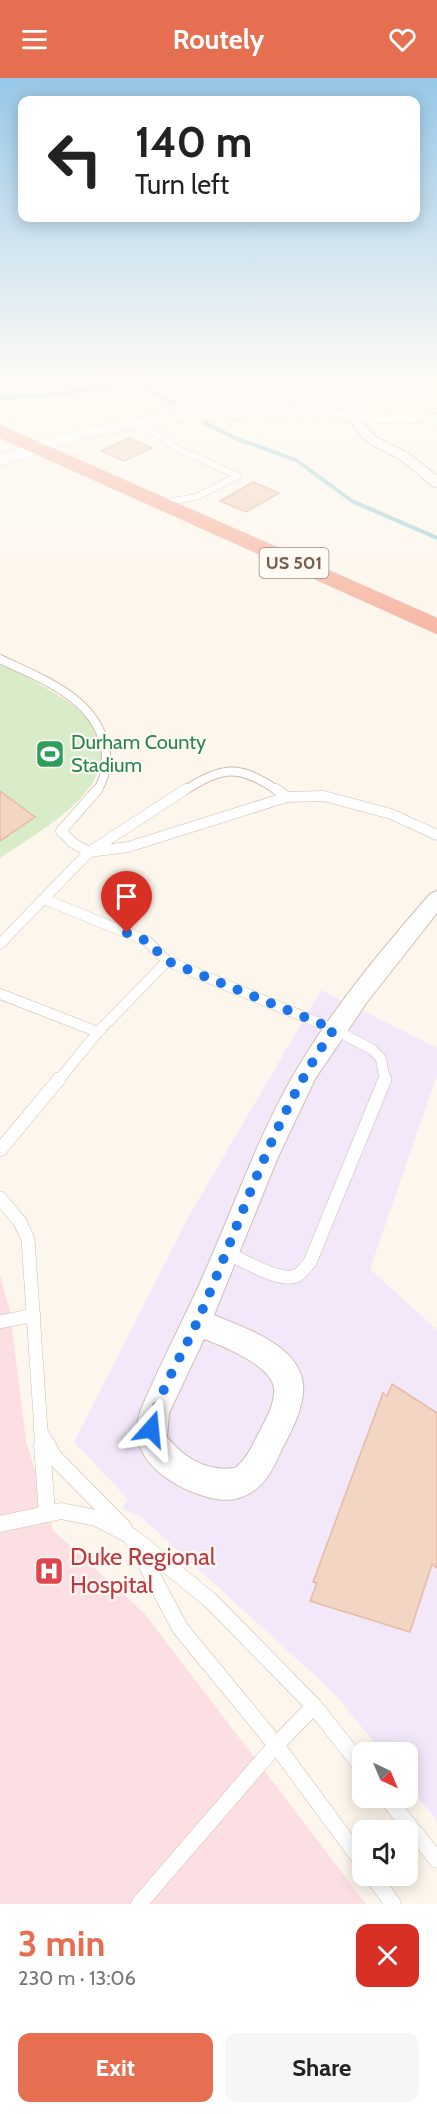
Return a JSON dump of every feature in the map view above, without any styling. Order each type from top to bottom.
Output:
[{"type":"highway","name":"US 501","points":[[70,462],[161,503],[190,505],[437,627]]},
{"type":"street","points":[[413,462],[437,483]]},
{"type":"street","points":[[197,1322],[269,1356],[285,1375],[289,1386],[285,1408],[261,1460],[250,1476],[240,1483],[223,1485],[190,1475],[160,1454],[152,1438],[151,1429],[155,1411],[197,1322],[260,1170],[293,1098],[334,1029],[383,962],[437,899]]},
{"type":"lane","points":[[190,505],[238,476],[205,462]]},
{"type":"lane","points":[[0,660],[66,694],[92,715],[103,730],[107,763],[102,782],[85,807],[65,823],[61,831],[73,843],[89,852],[128,847],[286,797],[324,796],[391,814],[437,835]]},
{"type":"lane","points":[[0,944],[89,852],[209,775],[230,771],[255,774],[286,797]]},
{"type":"lane","points":[[44,899],[147,941],[167,961],[334,1029],[373,1050],[381,1059],[385,1082],[310,1262],[302,1273],[291,1278],[276,1275],[227,1253]]},
{"type":"lane","points":[[0,1150],[98,1032],[167,961]]},
{"type":"lane","points":[[0,994],[98,1032]]},
{"type":"lane","points":[[0,1198],[20,1222],[28,1239],[47,1515]]},
{"type":"lane","points":[[0,1322],[34,1315]]},
{"type":"lane","points":[[40,1430],[53,1456],[131,1536],[210,1600],[314,1706],[352,1754]]},
{"type":"lane","points":[[0,1524],[61,1512],[96,1518],[131,1536],[180,1628],[276,1744],[352,1848]]},
{"type":"lane","points":[[139,1904],[276,1744],[314,1706]]},
{"type":"lane","points":[[395,1808],[437,1860]]},
{"type":"lane","points":[[380,1886],[393,1904]]},
{"type":"shaded area","points":[[321,990],[437,1048],[437,1075],[370,1269],[437,1330],[437,1821],[418,1797],[418,1742],[374,1742],[332,1691],[140,1516],[122,1509],[128,1499],[74,1442],[189,1216]]},
{"type":"shaded area","name":"Duke Regional Hospital","points":[[0,1275],[10,1312],[26,1441],[53,1530],[144,1613],[366,1904],[0,1904]]},
{"type":"green space","name":"Durham County Stadium","points":[[0,663],[55,693],[82,713],[98,736],[102,758],[95,779],[81,798],[62,816],[0,858]]},
{"type":"building","points":[[253,482],[279,493],[246,512],[220,501]]},
{"type":"building","points":[[0,791],[35,817],[0,841]]},
{"type":"building","points":[[392,1384],[437,1413],[437,1568],[432,1564],[410,1632],[310,1601],[317,1583],[313,1582],[383,1393],[387,1396]]},
{"type":"waterway","points":[[299,462],[352,501],[437,538]]},
{"type":"place","name":"Durham County Stadium","points":[[50,754]]},
{"type":"place","name":"Duke Regional Hospital","points":[[49,1571]]},
{"type":"route","points":[[127,933],[147,941],[167,961],[197,975],[334,1029],[293,1098],[264,1161],[197,1322],[155,1411],[151,1429]]}]
